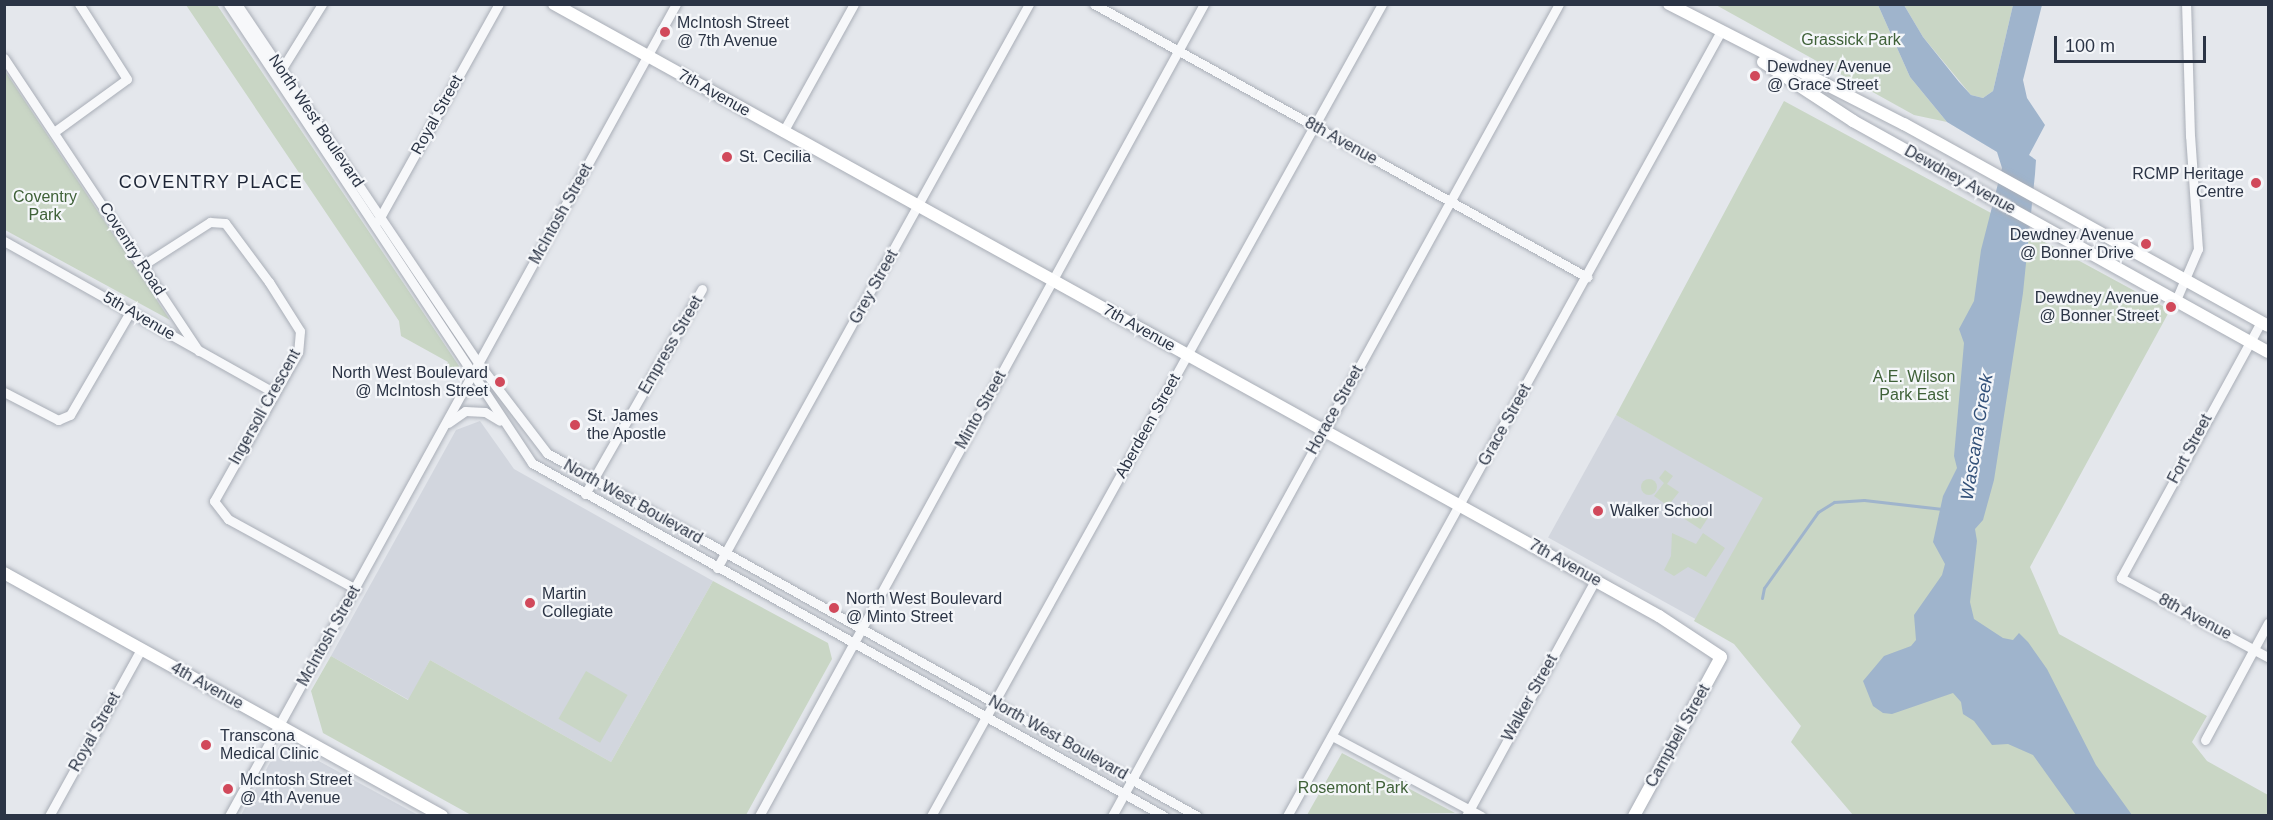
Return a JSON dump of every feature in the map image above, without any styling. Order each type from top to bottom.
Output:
[{"type":"street","points":[[54,132],[127,79],[79,4]]},
{"type":"street","name":"North West Boulevard","points":[[228,4],[279,74],[377,221],[479,364],[547,453],[593,481],[1197,816]]},
{"type":"street","name":"North West Boulevard","points":[[237,4],[279,74]]},
{"type":"street","points":[[279,74],[322,4]]},
{"type":"street","name":"Royal Street","points":[[377,221],[499,4]]},
{"type":"street","name":"7th Avenue","points":[[554,4],[1659,616],[1721,657]]},
{"type":"street","name":"McIntosh Street","points":[[229,816],[676,4]]},
{"type":"street","points":[[783,132],[854,4]]},
{"type":"street","name":"Grey Street","points":[[717,568],[1029,4]]},
{"type":"street","name":"8th Avenue","points":[[1094,4],[1587,277]]},
{"type":"street","name":"Minto Street","points":[[761,815],[852,642],[1054,280],[1204,4]]},
{"type":"street","name":"Aberdeen Street","points":[[931,816],[1382,4]]},
{"type":"street","name":"Horace Street","points":[[1112,816],[1559,4]]},
{"type":"street","name":"Dewdney Avenue","points":[[1669,4],[1720,33],[1967,159],[2265,324]]},
{"type":"street","points":[[2176,300],[2187,281],[2198,249],[2190,136],[2186,4]]},
{"type":"street","name":"Dewdney Avenue","points":[[1720,33],[1853,121],[2268,352]]},
{"type":"street","name":"Grace Street","points":[[1287,816],[1720,33]]},
{"type":"street","name":"Coventry Road","points":[[4,58],[199,351]]},
{"type":"street","name":"North West Boulevard","points":[[377,221],[503,424],[532,463],[1164,816]]},
{"type":"street","name":"Ingersoll Crescent","points":[[143,265],[210,222],[225,223],[300,331],[298,352],[273,392],[214,501],[228,519],[356,589]]},
{"type":"street","name":"5th Avenue","points":[[4,241],[273,392]]},
{"type":"street","name":"Empress Street","points":[[585,494],[702,289]]},
{"type":"street","points":[[4,392],[58,420],[70,415],[130,312]]},
{"type":"street","name":"Fort Street","points":[[2121,578],[2250,342],[2265,324]]},
{"type":"street","points":[[446,424],[465,411],[485,412],[503,424]]},
{"type":"street","name":"4th Avenue","points":[[5,573],[442,816]]},
{"type":"street","name":"8th Avenue","points":[[2121,578],[2268,657]]},
{"type":"street","name":"Walker Street","points":[[1468,812],[1594,580]]},
{"type":"street","points":[[2205,740],[2268,623]]},
{"type":"street","name":"Royal Street","points":[[49,816],[141,649]]},
{"type":"street","name":"Campbell Street","points":[[1634,816],[1721,657]]},
{"type":"street","points":[[1332,736],[1468,812],[1481,816]]},
{"type":"shaded area","points":[[1616,415],[1765,497],[1697,620],[1548,537]]},
{"type":"shaded area","name":"Martin Collegiate","points":[[480,421],[514,469],[713,581],[611,762],[430,660],[409,700],[331,656],[456,430]]},
{"type":"shaded area","points":[[282,741],[418,815],[241,815]]},
{"type":"green space","points":[[186,5],[217,5],[461,369],[457,377],[444,370],[448,362],[401,336],[399,321]]},
{"type":"green space","name":"Grassick Park","points":[[1716,5],[1878,5],[1910,77],[1947,122],[1914,115]]},
{"type":"green space","points":[[1904,5],[2013,5],[1993,91],[1983,98],[1971,95],[1923,37]]},
{"type":"green space","name":"Coventry Park","points":[[5,71],[170,320],[5,230]]},
{"type":"green space","name":"A.E. Wilson Park East","points":[[1784,101],[2170,310],[2030,567],[2059,634],[2207,716],[2192,742],[2207,761],[2268,795],[2268,815],[1853,815],[1791,742],[1801,726],[1734,644],[1694,621],[1763,498],[1616,415]]},
{"type":"green space","points":[[1665,470],[1673,476],[1667,484],[1679,492],[1668,506],[1654,496],[1664,483],[1659,478]]},
{"type":"green space","points":[[1649,479],[1655,481],[1657,487],[1655,493],[1649,495],[1643,493],[1641,487],[1643,481]]},
{"type":"green space","points":[[1686,502],[1709,517],[1700,529],[1678,515]]},
{"type":"green space","points":[[1672,533],[1696,544],[1703,533],[1725,548],[1706,577],[1688,567],[1674,576],[1664,570],[1671,556]]},
{"type":"green space","points":[[713,581],[828,643],[832,659],[746,815],[471,815],[323,733],[311,691],[331,656],[408,700],[430,660],[611,762]]},
{"type":"green space","points":[[586,671],[628,695],[600,743],[558,719]]},
{"type":"green space","name":"Rosemont Park","points":[[1342,753],[1455,813],[1307,815]]},
{"type":"water","name":"Wascana Creek","points":[[1878,5],[1904,5],[1923,37],[1959,82],[1971,95],[1983,98],[1993,91],[2013,5],[2042,5],[2023,80],[2027,98],[2045,125],[2029,155],[2036,160],[2023,293],[1994,480],[1983,520],[1975,529],[1977,541],[1970,602],[1974,619],[2003,638],[2013,640],[2019,633],[2028,642],[2047,669],[2096,765],[2132,815],[2076,815],[2033,755],[2008,744],[1992,745],[1974,721],[1963,714],[1961,702],[1953,693],[1892,714],[1883,713],[1873,706],[1863,681],[1884,656],[1911,646],[1916,640],[1914,615],[1942,575],[1945,564],[1933,542],[1943,496],[1957,468],[1954,456],[1964,343],[1959,329],[1974,301],[1981,250],[2002,168],[1997,152],[1947,122],[1910,77]]},
{"type":"waterway","points":[[1762,598],[1764,588],[1818,512],[1834,502],[1864,500],[1942,509]]},
{"type":"place","name":"McIntosh Street @ 7th Avenue","points":[[665,32]]},
{"type":"place","name":"Dewdney Avenue @ Grace Street","points":[[1755,76]]},
{"type":"place","name":"St. Cecilia","points":[[727,157]]},
{"type":"place","name":"RCMP Heritage Centre","points":[[2256,183]]},
{"type":"place","name":"Dewdney Avenue @ Bonner Drive","points":[[2146,244]]},
{"type":"place","name":"Dewdney Avenue @ Bonner Street","points":[[2171,307]]},
{"type":"place","name":"North West Boulevard @ McIntosh Street","points":[[500,382]]},
{"type":"place","name":"St. James the Apostle","points":[[575,425]]},
{"type":"place","name":"Walker School","points":[[1598,511]]},
{"type":"place","name":"Martin Collegiate","points":[[530,603]]},
{"type":"place","name":"North West Boulevard @ Minto Street","points":[[834,608]]},
{"type":"place","name":"Transcona Medical Clinic","points":[[206,745]]},
{"type":"place","name":"McIntosh Street @ 4th Avenue","points":[[228,789]]},
{"type":"district","name":"COVENTRY PLACE","points":[[211,182]]}]
